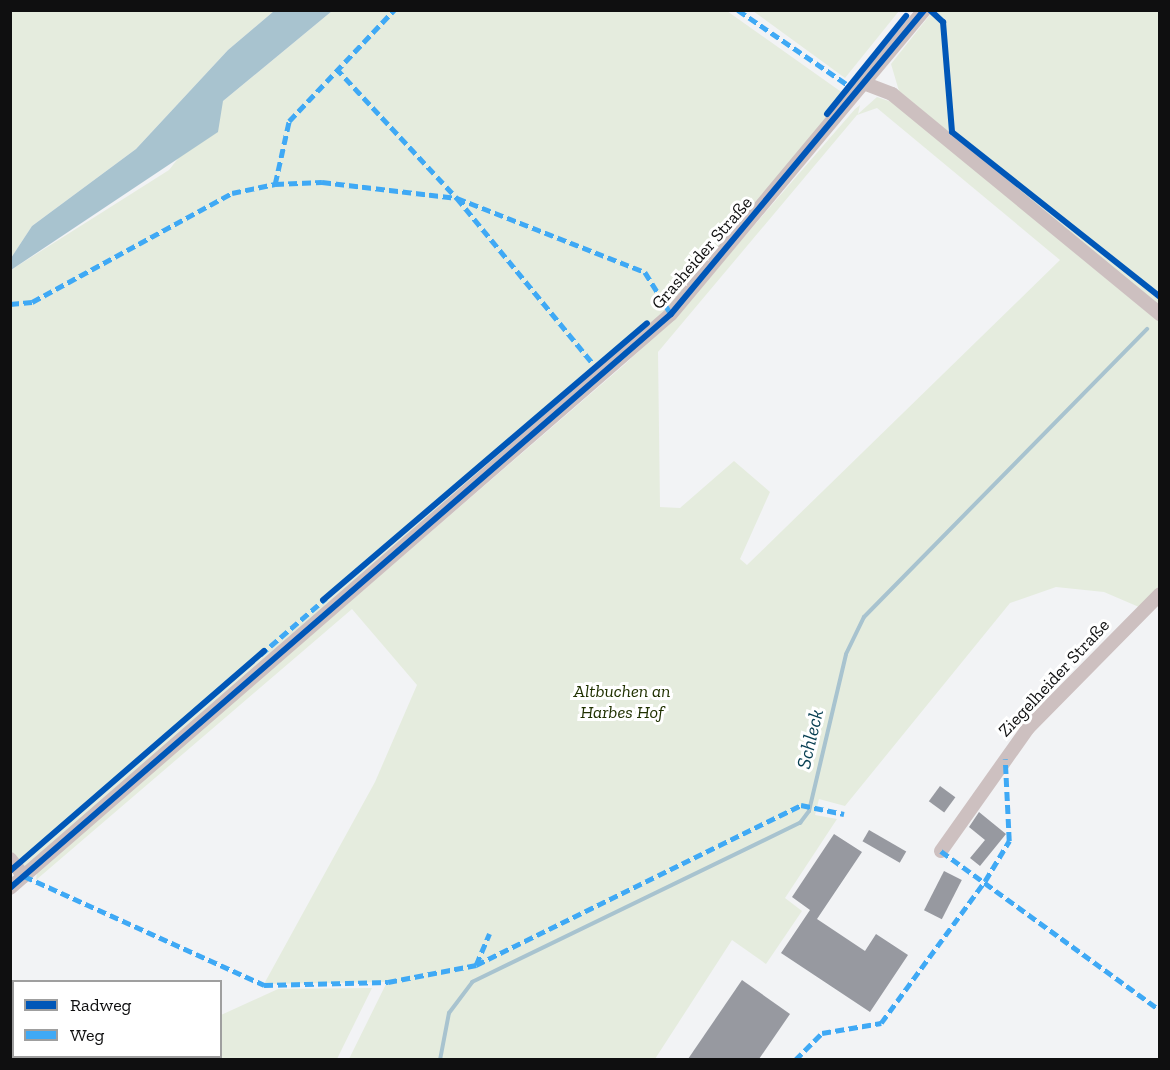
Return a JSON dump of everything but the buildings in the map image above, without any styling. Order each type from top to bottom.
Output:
[{"type":"street","name":"Grasheider Straße","points":[[10,888],[672,314],[866,84],[924,10]]},
{"type":"street","points":[[866,84],[892,94],[1156,312]]},
{"type":"street","name":"Ziegelheider Straße","points":[[941,851],[1028,729],[1160,594]]},
{"type":"street","points":[[10,859],[24,876]]},
{"type":"green space","points":[[11,11],[274,11],[228,50],[136,149],[32,226],[11,258]]},
{"type":"green space","points":[[332,11],[727,11],[847,96],[678,301],[25,870],[11,853],[11,270],[169,170],[223,101]]},
{"type":"green space","points":[[753,11],[899,11],[845,78]]},
{"type":"green space","points":[[933,11],[1159,11],[1159,306],[899,91],[891,64]]},
{"type":"green space","name":"Altbuchen an Harbes Hof","points":[[877,97],[892,102],[1159,322],[1159,586],[1139,607],[1104,592],[1056,587],[1010,603],[845,806],[819,799],[815,815],[837,819],[785,898],[802,911],[766,964],[732,940],[655,1059],[349,1059],[387,982],[264,984],[375,782],[417,685],[352,609],[36,880],[37,872],[624,365],[673,319],[860,105],[858,114]],"holes":[[[877,108],[1060,260],[747,565],[740,559],[770,492],[734,461],[680,508],[660,507],[658,352],[857,115]]]},
{"type":"green space","points":[[372,988],[337,1059],[11,1059],[11,1017],[12,1058],[222,1058],[222,1015],[278,989]]},
{"type":"water","points":[[274,11],[332,11],[223,101],[218,132],[11,270],[11,258],[32,226],[136,149],[228,50]]},
{"type":"waterway","name":"Schleck","points":[[440,1060],[449,1013],[472,982],[800,823],[809,811],[846,654],[864,617],[1147,329]]},
{"type":"marked path","points":[[10,304],[32,302],[232,193],[275,184],[289,121],[394,10]]},
{"type":"marked path","points":[[738,10],[851,87]]},
{"type":"marked path","points":[[336,68],[457,198],[596,367]]},
{"type":"marked path","points":[[275,184],[322,182],[457,198],[645,272],[671,314]]},
{"type":"marked path","points":[[260,655],[326,598]]},
{"type":"marked path","points":[[795,1060],[822,1033],[881,1023],[985,881],[1009,841],[1005,759]]},
{"type":"marked path","points":[[476,965],[801,805],[844,814]]},
{"type":"marked path","points":[[941,851],[1160,1010]]},
{"type":"marked path","points":[[24,876],[264,985],[388,982],[476,965],[489,934]]},
{"type":"cycle path","points":[[10,888],[671,314],[924,10]]},
{"type":"cycle path","points":[[930,10],[943,22],[952,132],[1160,297]]},
{"type":"cycle path","points":[[827,114],[906,16]]},
{"type":"cycle path","points":[[323,600],[647,323]]},
{"type":"cycle path","points":[[10,871],[264,651]]}]
